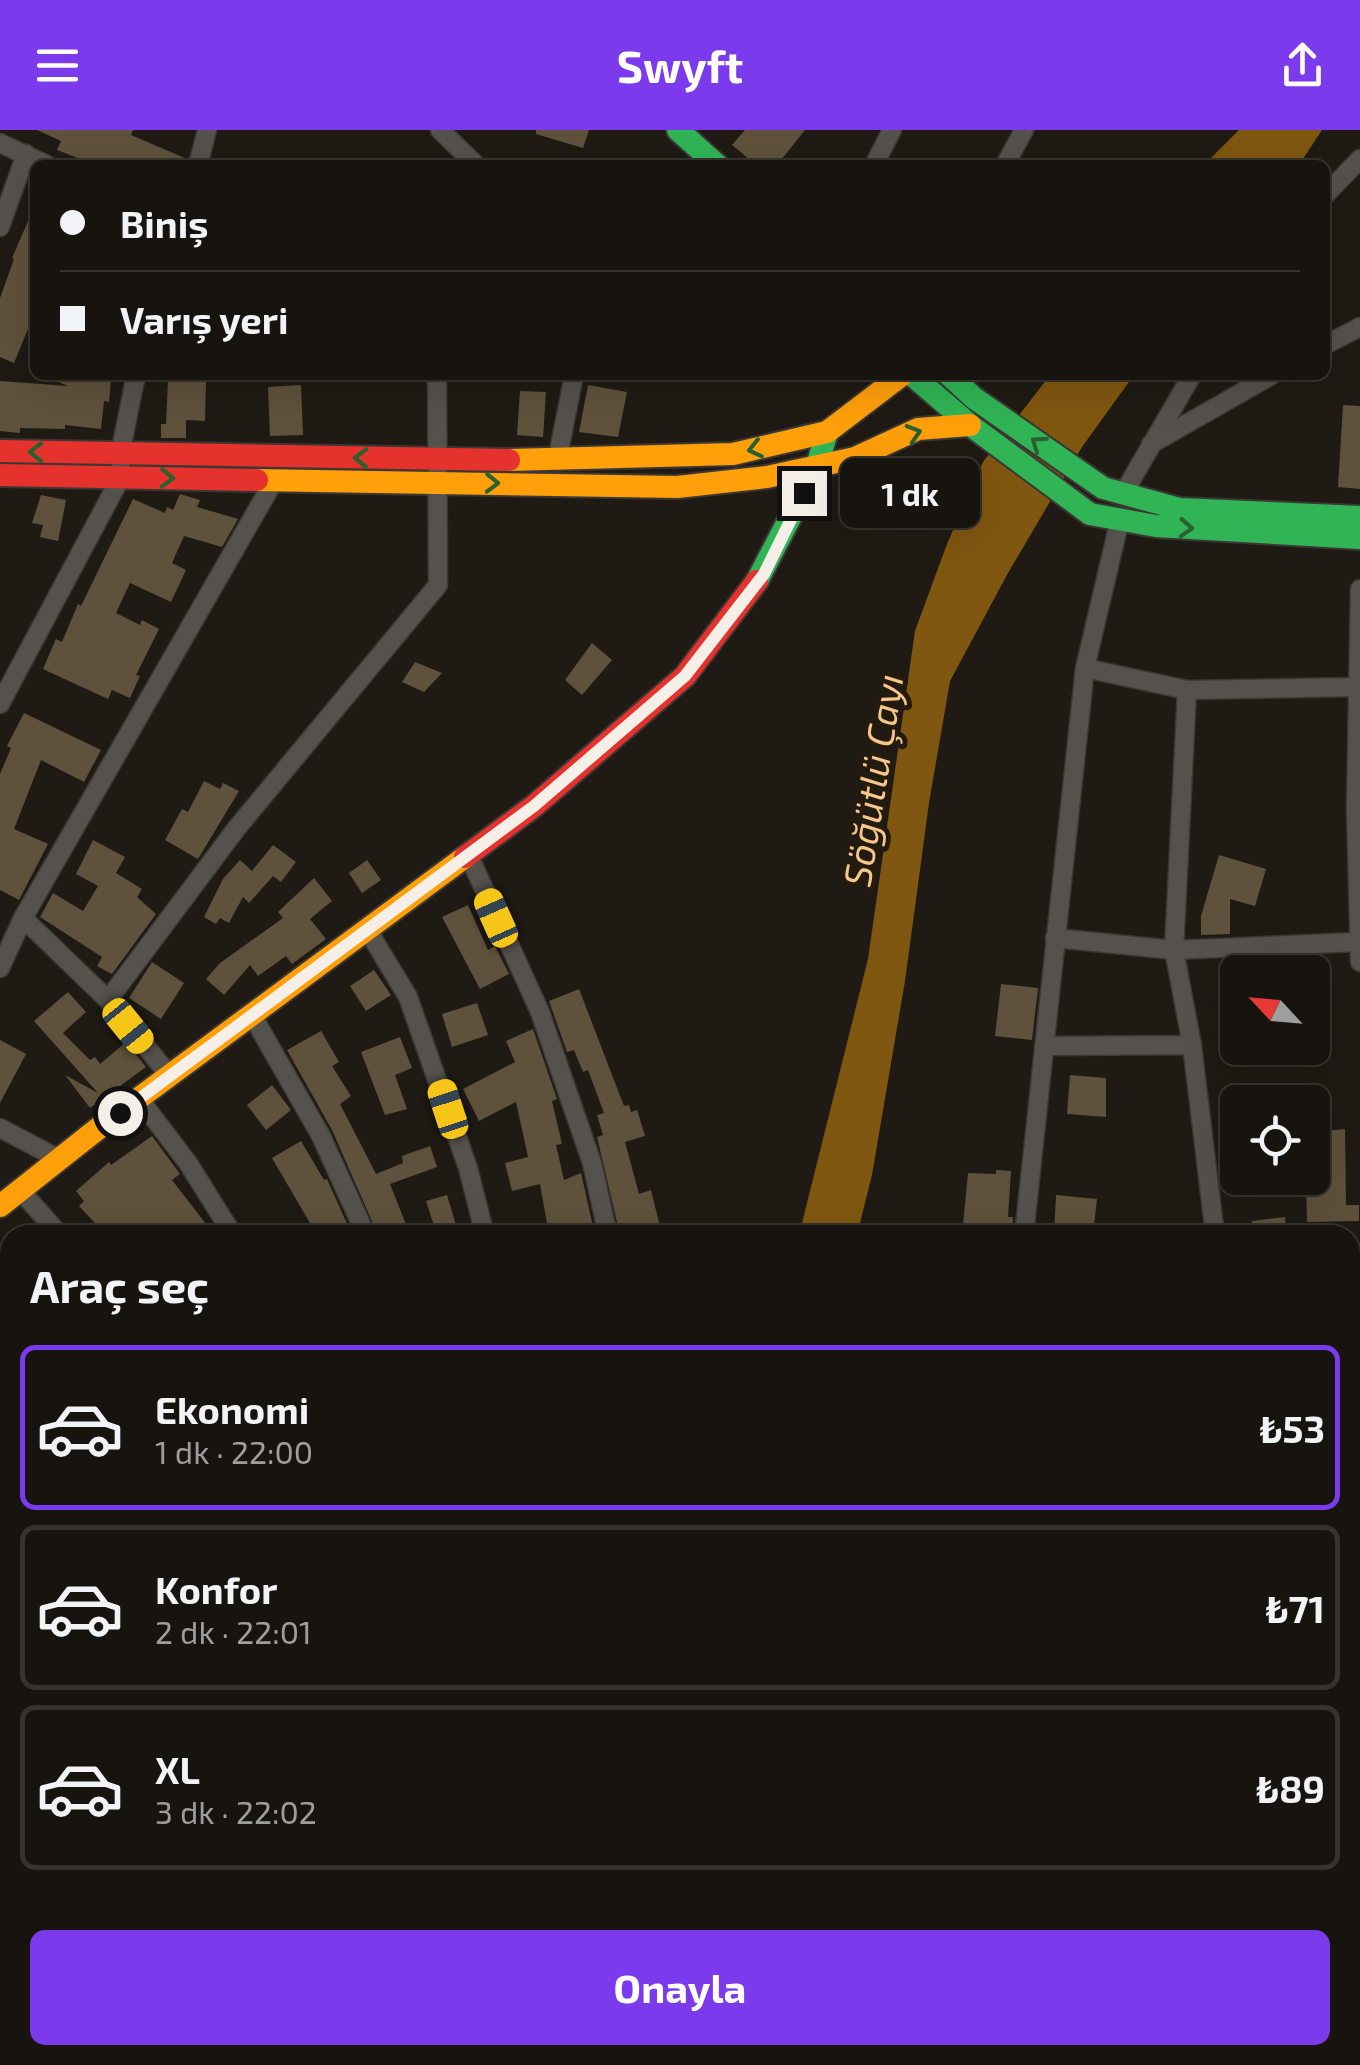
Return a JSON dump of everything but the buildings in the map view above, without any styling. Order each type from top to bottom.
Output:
[{"type":"main road","points":[[692,135],[713,160]]},
{"type":"main road","points":[[0,451],[275,479],[558,460],[733,454],[827,432],[895,380]]},
{"type":"main road","points":[[918,380],[970,426],[1090,514],[1156,526],[1360,538]]},
{"type":"main road","points":[[954,380],[974,398],[1113,491],[1180,509],[1360,517]]},
{"type":"main road","points":[[0,475],[120,466],[438,470],[677,486],[767,477],[855,458],[918,429],[970,426]]},
{"type":"main road","points":[[0,1206],[534,806],[685,676],[764,574],[817,466],[827,432]]},
{"type":"street","points":[[199,160],[207,130]]},
{"type":"street","points":[[440,130],[471,160]]},
{"type":"street","points":[[877,160],[892,130]]},
{"type":"street","points":[[1008,160],[1024,130]]},
{"type":"street","points":[[0,143],[38,160]]},
{"type":"street","points":[[0,227],[26,154]]},
{"type":"street","points":[[1330,190],[1360,159]]},
{"type":"street","points":[[1330,342],[1360,326]]},
{"type":"street","points":[[0,704],[120,466],[135,380]]},
{"type":"street","points":[[108,1000],[236,829],[438,584],[437,380]]},
{"type":"street","points":[[558,460],[573,380]]},
{"type":"street","points":[[1113,491],[1151,444],[1189,380]]},
{"type":"street","points":[[1151,444],[1263,380]]},
{"type":"street","points":[[0,968],[23,918],[275,479]]},
{"type":"street","points":[[1025,1225],[1084,668],[1120,519]]},
{"type":"street","points":[[1360,590],[1360,962]]},
{"type":"street","points":[[1084,668],[1187,690],[1358,687]]},
{"type":"street","points":[[1187,690],[1174,950],[1192,1045],[1214,1225]]},
{"type":"street","points":[[468,854],[540,1012],[592,1162],[606,1225]]},
{"type":"street","points":[[23,918],[108,1000],[170,1076]]},
{"type":"street","points":[[367,929],[408,997],[468,1168],[482,1225]]},
{"type":"street","points":[[1055,938],[1174,950],[1359,942]]},
{"type":"street","points":[[252,1014],[321,1136],[361,1225]]},
{"type":"street","points":[[1044,1046],[1192,1045]]},
{"type":"street","points":[[140,1100],[188,1163],[227,1225]]},
{"type":"street","points":[[0,1128],[59,1159]]},
{"type":"street","points":[[20,1190],[51,1225]]},
{"type":"shaded area","points":[[1239,130],[1322,130],[1302,160],[1209,160]]},
{"type":"shaded area","points":[[1046,380],[1130,380],[1082,447],[950,681],[905,981],[872,1175],[860,1225],[802,1225],[868,959],[915,631],[983,462]]},
{"type":"traffic: fast","points":[[678,130],[711,160]]},
{"type":"traffic: fast","points":[[918,380],[970,425],[1090,514],[1156,526],[1360,538]]},
{"type":"traffic: fast","points":[[954,380],[974,398],[1103,488],[1180,509],[1360,517]]},
{"type":"traffic: fast","points":[[757,581],[817,466],[827,432]]},
{"type":"traffic: slow","points":[[509,460],[733,454],[827,432],[895,380]]},
{"type":"traffic: slow","points":[[257,480],[677,487],[767,477],[855,458],[918,429],[970,425]]},
{"type":"traffic: slow","points":[[0,1206],[100,1127],[465,857]]},
{"type":"traffic: jam","points":[[0,451],[509,460]]},
{"type":"traffic: jam","points":[[0,475],[257,480]]},
{"type":"traffic: jam","points":[[465,857],[534,806],[685,676],[757,581]]},
{"type":"route","points":[[120,1113],[534,806],[685,676],[764,574],[804,493]]},
{"type":"water label","name":"Söğütlü Çayı","points":[[872,780]]}]
